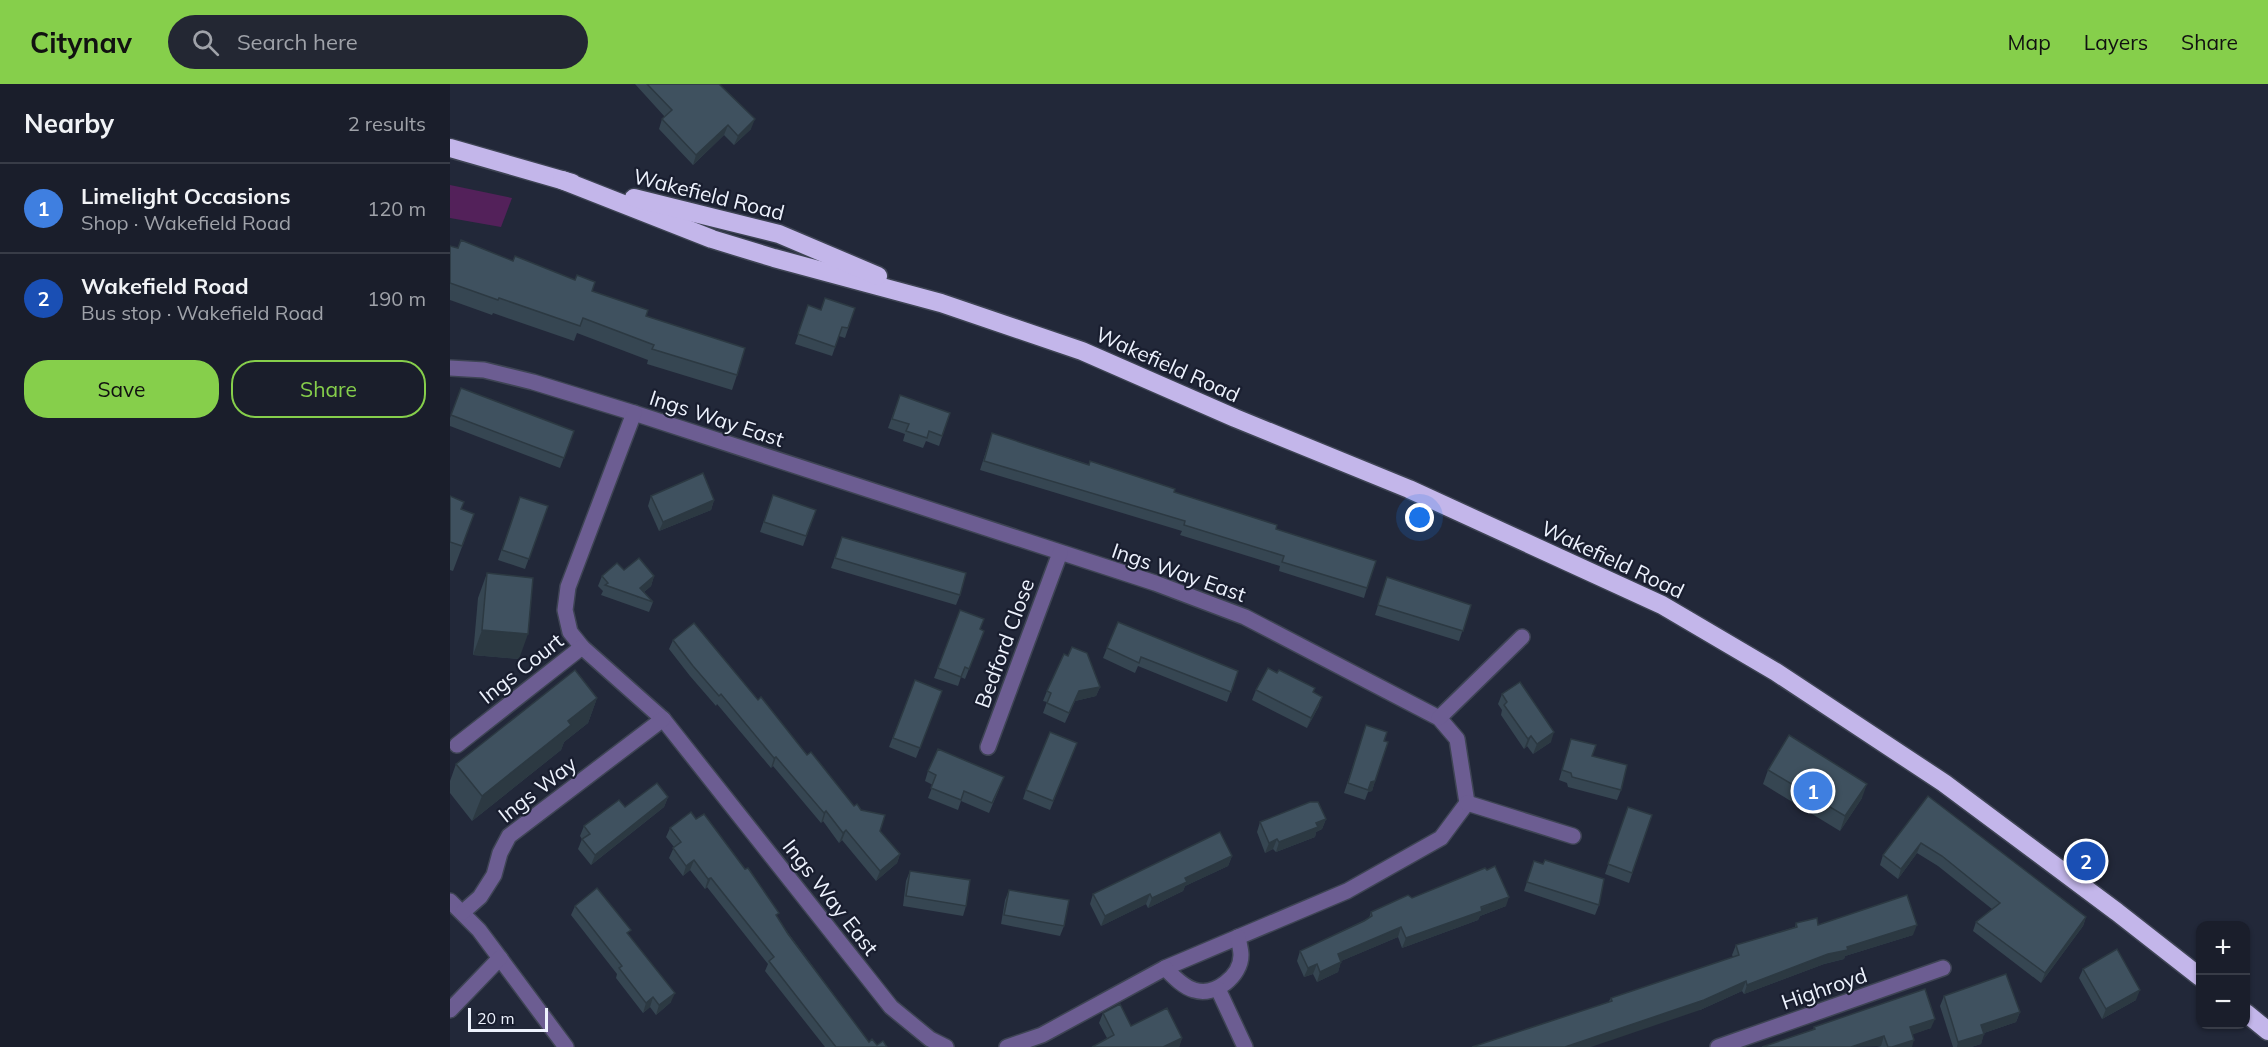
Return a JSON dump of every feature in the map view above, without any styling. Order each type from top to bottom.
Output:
[{"type":"highway","name":"Wakefield Road","points":[[450,148],[562,180],[712,239],[941,303],[1082,351],[1235,418],[1409,489],[1662,605],[1776,672],[1944,783],[2197,975]]},
{"type":"highway","points":[[2250,1016],[2268,1031]]},
{"type":"street","points":[[450,368],[484,370],[634,413]]},
{"type":"street","name":"Ings Way East","points":[[946,1047],[930,1040],[891,1007],[663,719],[582,647],[570,632],[565,610],[568,587],[634,413],[1155,583],[1245,617],[1439,718],[1457,740],[1467,803]]},
{"type":"street","name":"Bedford Close","points":[[988,747],[1060,553]]},
{"type":"street","points":[[1439,718],[1522,637]]},
{"type":"street","name":"Ings Court","points":[[457,745],[582,647]]},
{"type":"street","name":"Ings Way","points":[[463,912],[480,897],[494,875],[500,852],[509,836],[663,719]]},
{"type":"street","points":[[1008,1047],[1042,1035],[1165,968],[1347,891],[1441,838],[1467,803],[1573,836]]},
{"type":"street","points":[[450,901],[463,912],[500,958],[566,1047]]},
{"type":"street","points":[[1165,968],[1180,982],[1196,991],[1218,988],[1234,976],[1241,957],[1238,937]]},
{"type":"street","points":[[450,1010],[500,958]]},
{"type":"street","name":"Highroyd","points":[[1718,1047],[1943,968]]},
{"type":"street","points":[[1218,988],[1245,1047]]},
{"type":"shaded area","points":[[450,185],[512,198],[501,227],[450,218]]},
{"type":"building","points":[[647,84],[719,84],[755,119],[738,136],[728,125],[696,155],[662,119],[672,110]]},
{"type":"building","points":[[461,240],[513,261],[515,256],[575,280],[577,275],[595,282],[592,291],[648,310],[646,316],[745,348],[737,375],[652,349],[654,345],[583,318],[580,326],[450,283],[450,246],[458,248]]},
{"type":"building","points":[[825,298],[855,308],[848,328],[842,327],[835,347],[798,334],[808,305],[821,310]]},
{"type":"building","points":[[461,388],[574,431],[564,458],[451,415]]},
{"type":"building","points":[[900,395],[950,413],[942,436],[929,431],[927,438],[906,431],[909,424],[892,419]]},
{"type":"building","points":[[992,433],[1089,465],[1090,461],[1175,489],[1174,492],[1277,525],[1276,529],[1376,561],[1367,588],[1282,562],[1284,556],[1184,525],[1185,521],[984,461]]},
{"type":"building","points":[[703,473],[714,500],[663,522],[651,496]]},
{"type":"building","points":[[773,495],[816,510],[806,536],[764,522]]},
{"type":"building","points":[[450,496],[464,502],[461,509],[474,514],[462,546],[450,542]]},
{"type":"building","points":[[520,497],[548,506],[529,559],[502,550]]},
{"type":"building","points":[[842,537],[966,573],[960,595],[835,558]]},
{"type":"building","points":[[639,558],[654,576],[640,588],[653,602],[605,585],[608,583],[602,576],[617,563],[624,570]]},
{"type":"building","points":[[487,573],[533,578],[528,634],[482,630]]},
{"type":"building","points":[[1387,577],[1471,605],[1463,631],[1378,605]]},
{"type":"building","points":[[960,610],[984,619],[980,629],[984,631],[969,669],[965,667],[961,677],[938,668]]},
{"type":"building","points":[[1118,622],[1238,671],[1231,692],[1141,657],[1139,663],[1107,648]]},
{"type":"building","points":[[694,623],[758,700],[761,697],[807,755],[811,752],[854,806],[857,804],[861,810],[885,815],[880,831],[900,854],[880,871],[846,830],[843,833],[826,811],[824,813],[776,757],[774,758],[673,640]]},
{"type":"building","points":[[1072,647],[1087,653],[1100,687],[1079,691],[1069,713],[1047,703],[1051,693],[1047,691],[1064,654],[1068,656]]},
{"type":"building","points":[[1268,668],[1277,673],[1279,670],[1315,688],[1313,692],[1322,697],[1311,718],[1256,690]]},
{"type":"building","points":[[575,670],[597,698],[568,721],[571,725],[482,796],[456,764]]},
{"type":"building","points":[[915,680],[942,691],[920,748],[893,738]]},
{"type":"building","points":[[1520,682],[1554,732],[1537,744],[1531,736],[1528,739],[1504,705],[1507,702],[1502,694]]},
{"type":"building","points":[[1366,725],[1387,732],[1384,741],[1388,742],[1375,781],[1371,782],[1368,790],[1348,783]]},
{"type":"building","points":[[1050,732],[1077,743],[1053,801],[1026,790]]},
{"type":"building","points":[[1789,735],[1867,784],[1845,816],[1768,770]]},
{"type":"building","points":[[1571,739],[1596,745],[1592,756],[1627,765],[1621,790],[1572,777],[1571,773],[1562,770]]},
{"type":"building","points":[[938,749],[1004,777],[992,803],[964,791],[961,800],[931,788],[936,775],[928,771]]},
{"type":"building","points":[[657,783],[668,797],[595,855],[582,839],[590,834],[584,826],[619,800],[625,807]]},
{"type":"building","points":[[1928,796],[2086,917],[2045,973],[1976,922],[2000,903],[1942,856],[1921,843],[1901,869],[1883,855]]},
{"type":"building","points":[[1310,802],[1318,802],[1326,819],[1316,823],[1318,827],[1279,842],[1277,839],[1269,843],[1260,822]]},
{"type":"building","points":[[1628,807],[1652,815],[1632,873],[1608,864]]},
{"type":"building","points":[[691,812],[696,819],[704,814],[745,869],[748,868],[779,913],[776,915],[788,934],[869,1042],[872,1039],[877,1045],[883,1041],[887,1047],[836,1047],[769,961],[774,957],[711,878],[708,879],[694,860],[686,866],[673,848],[681,842],[670,828]]},
{"type":"building","points":[[1220,832],[1232,856],[1185,878],[1187,882],[1152,898],[1150,894],[1105,916],[1093,894]]},
{"type":"building","points":[[1545,860],[1604,879],[1599,905],[1527,882],[1534,861],[1543,864]]},
{"type":"building","points":[[1495,866],[1509,897],[1481,907],[1482,911],[1406,938],[1401,927],[1338,954],[1341,962],[1320,972],[1317,964],[1308,968],[1300,951],[1364,921],[1372,916],[1371,912],[1408,895],[1412,898]]},
{"type":"building","points":[[910,871],[970,880],[966,906],[906,896]]},
{"type":"building","points":[[597,888],[631,930],[627,933],[675,993],[659,1005],[653,997],[646,1003],[619,968],[622,966],[575,906]]},
{"type":"building","points":[[1009,890],[1069,900],[1064,926],[1004,915]]},
{"type":"building","points":[[1907,895],[1917,925],[1847,947],[1848,950],[1828,954],[1747,985],[1746,981],[1704,1000],[1565,1047],[1472,1047],[1612,1001],[1611,998],[1739,955],[1736,945],[1797,927],[1796,923],[1817,918],[1818,925]]},
{"type":"building","points":[[2117,949],[2140,990],[2106,1009],[2083,969]]},
{"type":"building","points":[[2006,974],[2020,1012],[1981,1025],[1984,1034],[1958,1042],[1944,996]]},
{"type":"building","points":[[1925,989],[1935,1019],[1910,1027],[1914,1040],[1892,1047],[1888,1047],[1884,1036],[1851,1047],[1762,1047],[1815,1029],[1814,1027]]},
{"type":"building","points":[[1120,1004],[1131,1026],[1167,1008],[1182,1038],[1163,1047],[1092,1047],[1114,1035],[1103,1013]]},
{"type":"place","name":"Limelight Occasions","points":[[1813,791]]},
{"type":"place","name":"Wakefield Road","points":[[2086,861]]}]
